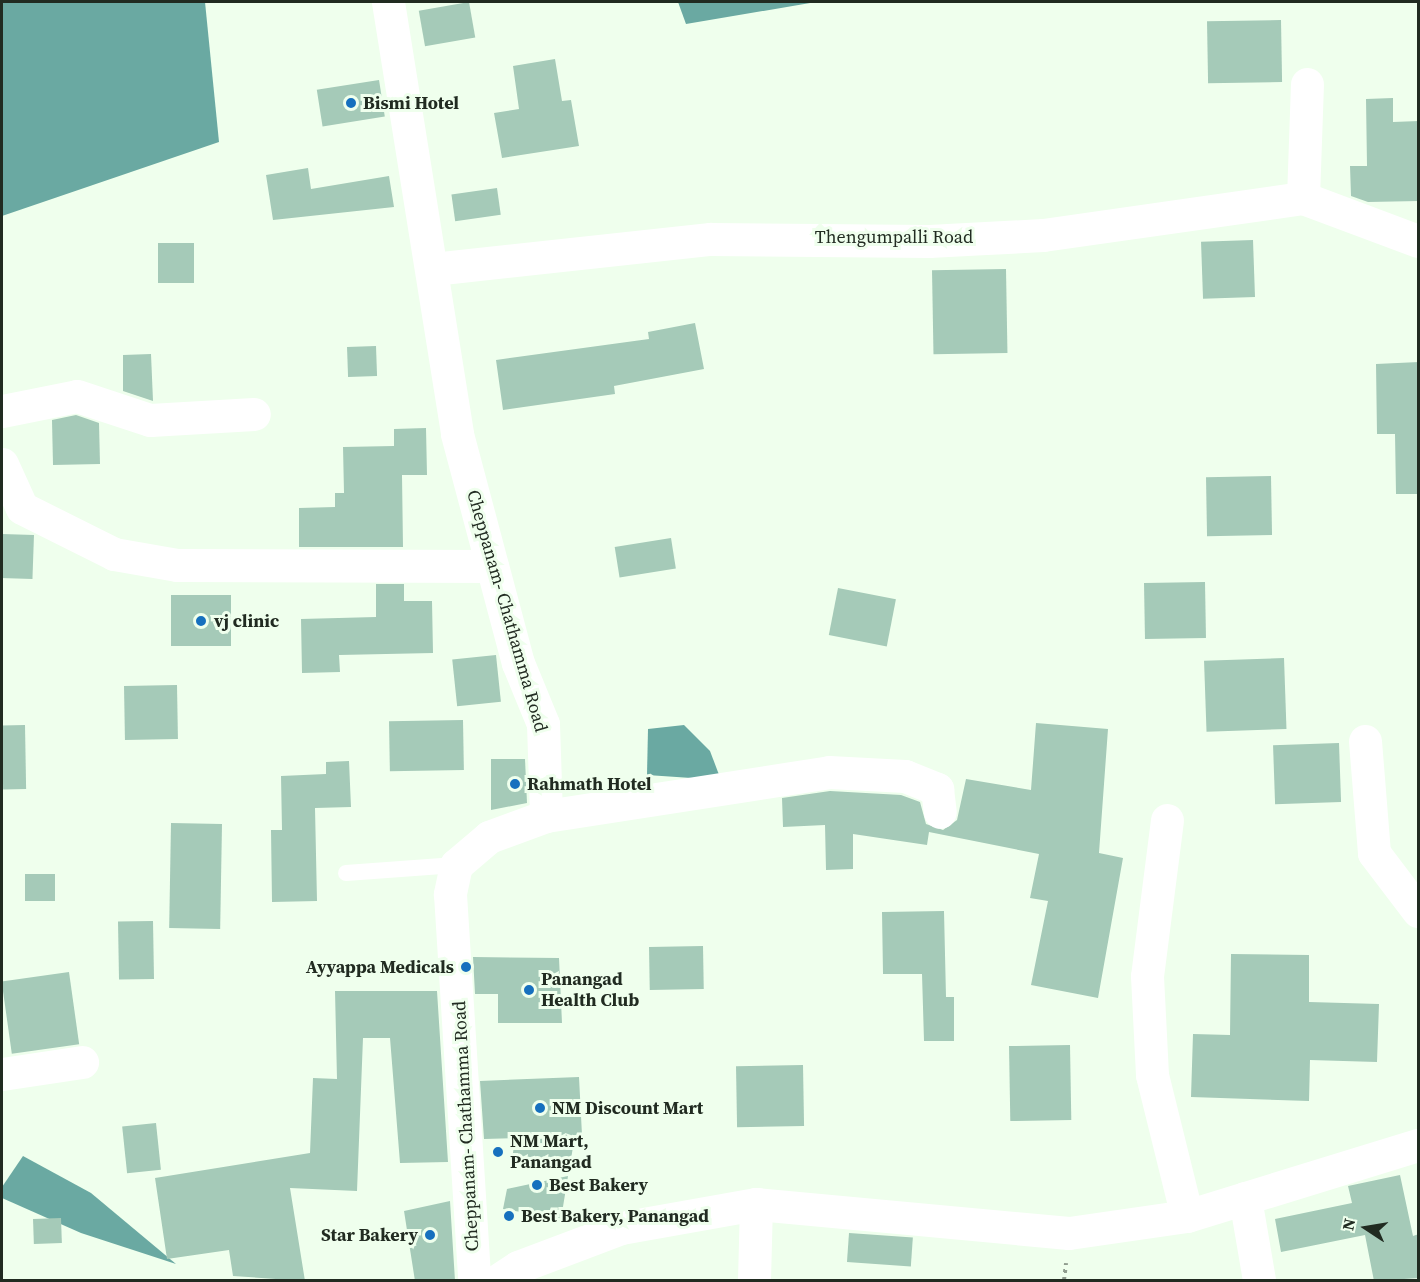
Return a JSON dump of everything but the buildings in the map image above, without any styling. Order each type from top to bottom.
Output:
[{"type":"street","name":"Cheppanam- Chathamma Road","points":[[388,2],[433,269],[457,434],[518,663],[543,724],[546,816]]},
{"type":"street","points":[[1303,198],[1307,84]]},
{"type":"street","name":"Thengumpalli Road","points":[[433,269],[710,239],[929,241],[1043,235],[1303,198],[1419,241]]},
{"type":"street","points":[[2,411],[77,396],[150,420],[254,414]]},
{"type":"street","points":[[2,464],[22,508],[114,554],[177,565],[492,566]]},
{"type":"street","points":[[1365,741],[1374,853],[1419,911]]},
{"type":"street","points":[[456,865],[489,837],[546,816],[830,772],[905,776],[937,789],[940,812]]},
{"type":"street","points":[[1167,820],[1146,976],[1151,1064],[1187,1215]]},
{"type":"street","name":"Cheppanam- Chathamma Road","points":[[456,865],[450,894],[474,1281]]},
{"type":"street","points":[[2,1074],[82,1062]]},
{"type":"street","points":[[507,1278],[621,1228],[756,1204],[1069,1233],[1187,1215],[1419,1145]]},
{"type":"street","points":[[1245,1198],[1259,1281]]},
{"type":"street","points":[[754,1281],[756,1204]]},
{"type":"lane","points":[[346,873],[456,865]]},
{"type":"water","points":[[2,2],[205,2],[219,142],[2,216]]},
{"type":"water","points":[[678,2],[816,2],[686,24]]},
{"type":"water","points":[[684,725],[710,751],[721,780],[647,775],[648,729]]},
{"type":"water","points":[[23,1156],[91,1193],[176,1264],[81,1233],[2,1198],[2,1187]]},
{"type":"place","name":"Bismi Hotel","points":[[351,103]]},
{"type":"place","name":"vj clinic","points":[[201,621]]},
{"type":"place","name":"Rahmath Hotel","points":[[515,784]]},
{"type":"place","name":"Ayyappa Medicals","points":[[466,967]]},
{"type":"place","name":"Panangad Health Club","points":[[529,990]]},
{"type":"place","name":"NM Discount Mart","points":[[540,1108]]},
{"type":"place","name":"NM Mart, Panangad","points":[[498,1152]]},
{"type":"place","name":"Best Bakery","points":[[537,1185]]},
{"type":"place","name":"Best Bakery, Panangad","points":[[509,1216]]},
{"type":"place","name":"Star Bakery","points":[[430,1235]]}]
